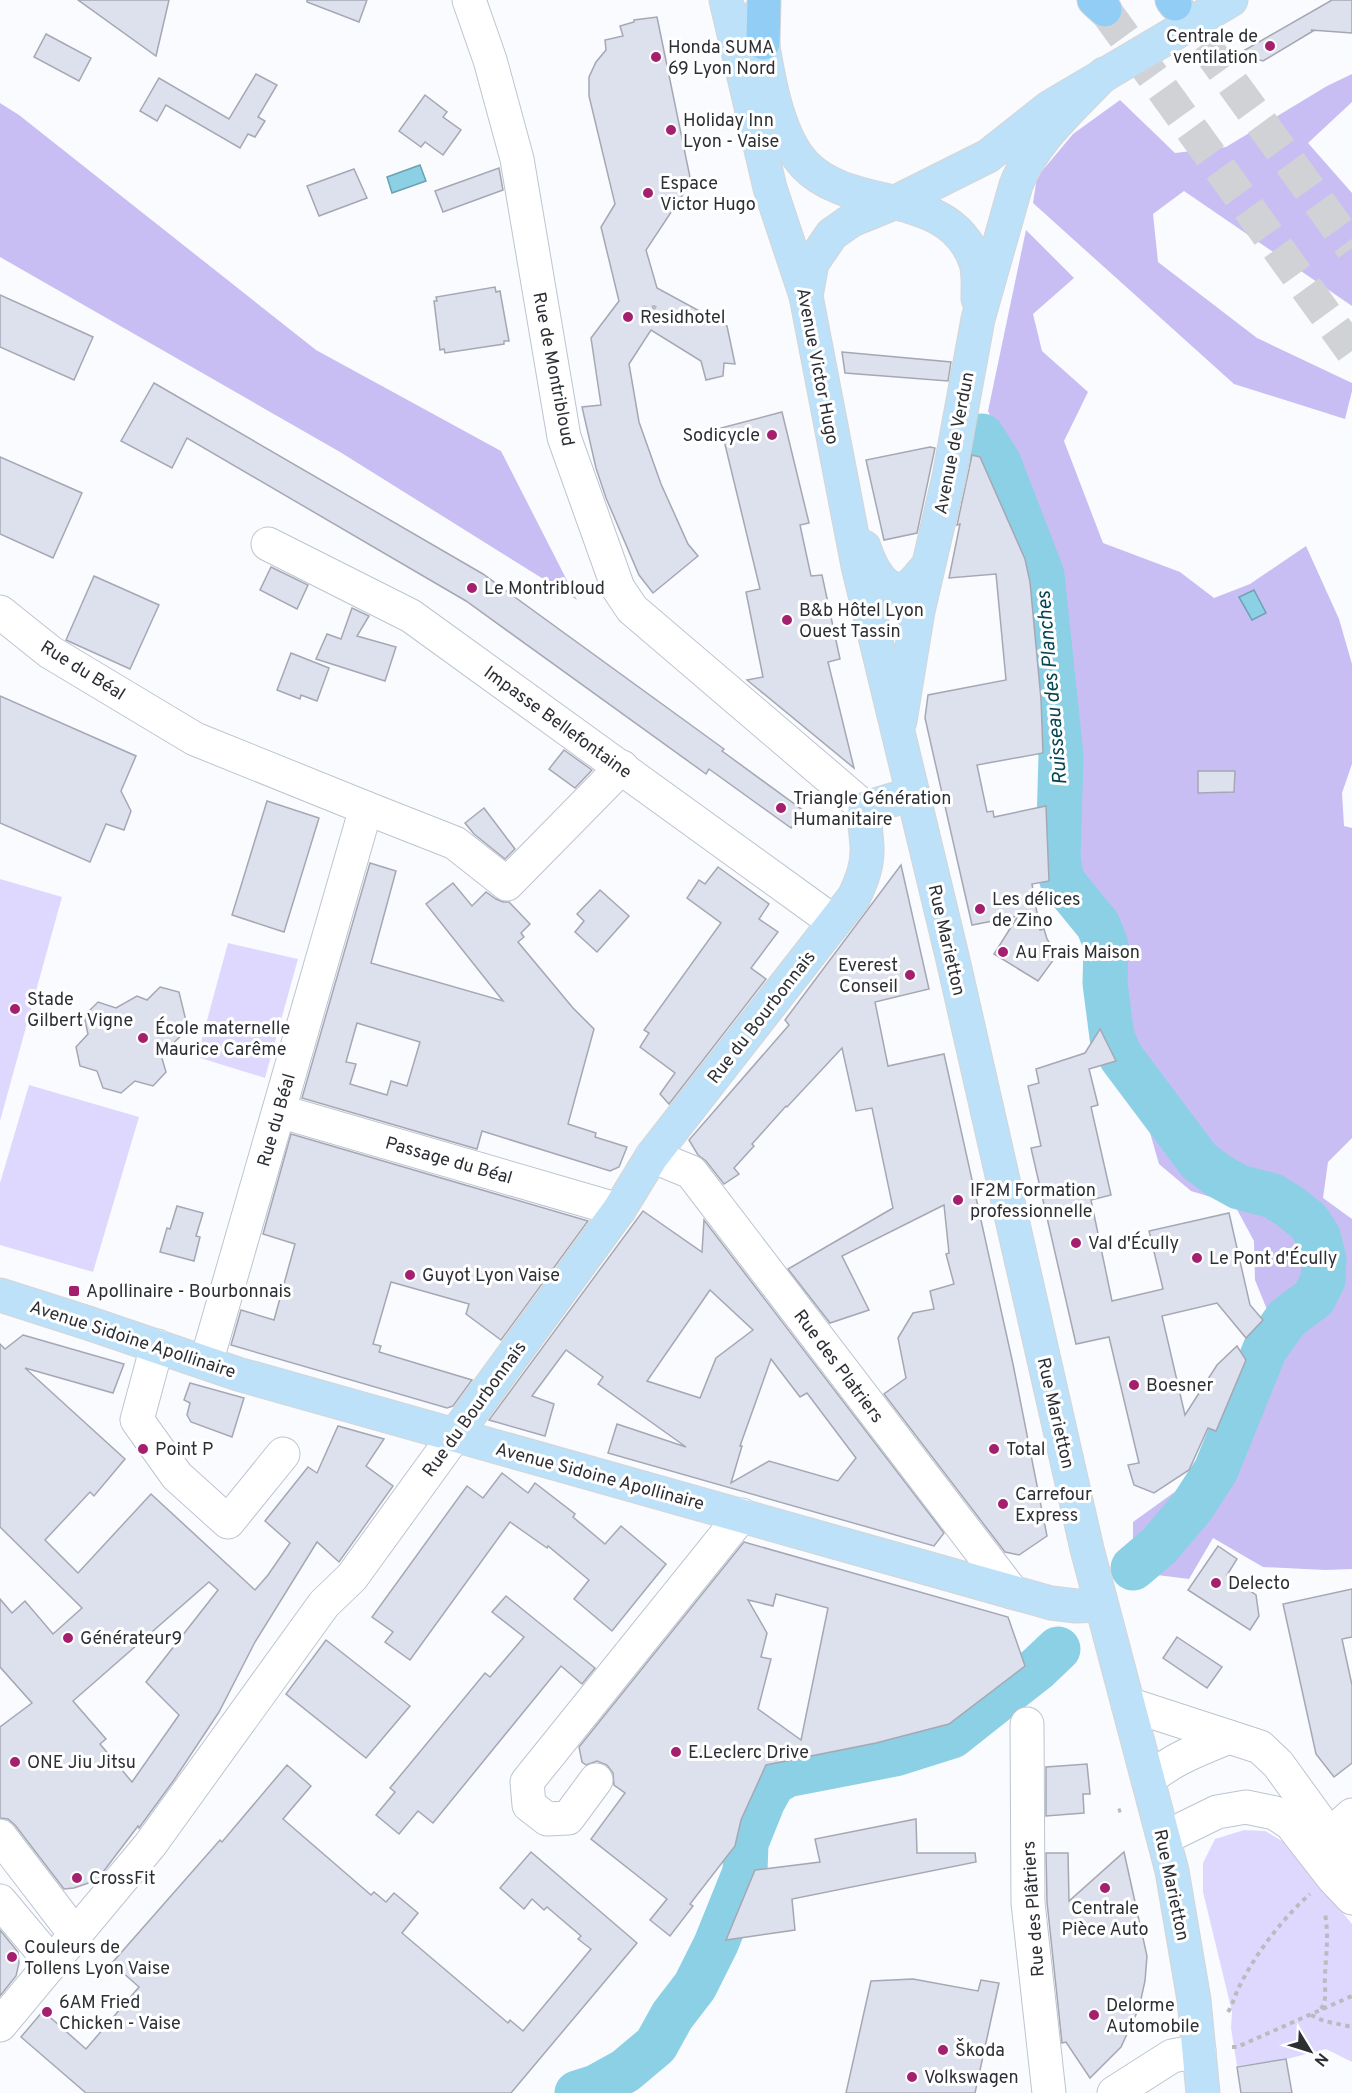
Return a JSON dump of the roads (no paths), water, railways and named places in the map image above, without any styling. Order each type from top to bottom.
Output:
[{"type":"highway","points":[[763,43],[764,0]]},
{"type":"main road","name":"Avenue Victor Hugo","points":[[726,0],[770,188],[806,296],[858,566],[898,735]]},
{"type":"main road","points":[[756,0],[763,43]]},
{"type":"main road","name":"Avenue de Verdun","points":[[806,296],[812,263],[832,234],[852,220],[896,202],[988,156],[1050,107],[1231,0]]},
{"type":"main road","name":"Avenue de Verdun","points":[[763,43],[777,109],[794,153],[823,180],[852,193],[896,202],[927,212],[954,230],[969,246],[976,265],[978,319]]},
{"type":"main road","name":"Avenue de Verdun","points":[[898,735],[918,611],[949,477],[978,319],[1022,169],[1051,129],[1104,74]]},
{"type":"main road","points":[[842,483],[869,564],[884,584],[896,589],[907,587],[927,567]]},
{"type":"main road","name":"Rue Marietton","points":[[898,735],[953,960],[1100,1605],[1164,1838],[1178,1902],[1194,2000],[1203,2093]]},
{"type":"main road","points":[[865,808],[912,794]]},
{"type":"main road","name":"Rue du Bourbonnais","points":[[455,1436],[619,1210],[652,1156],[854,897],[863,879],[867,862],[867,844],[863,825],[865,808]]},
{"type":"main road","name":"Avenue Sidoine Apollinaire","points":[[0,1295],[238,1374],[455,1436],[1012,1592],[1067,1605],[1100,1605]]},
{"type":"street","name":"Rue de Montribloud","points":[[469,0],[490,60],[517,159],[564,437],[618,588],[632,609],[865,808]]},
{"type":"street","name":"Impasse Bellefontaine","points":[[268,544],[411,616],[834,922]]},
{"type":"street","name":"Rue du Béal","points":[[0,612],[50,652],[195,739],[455,843],[507,884],[622,767]]},
{"type":"street","name":"Rue du Béal","points":[[206,1363],[366,808]]},
{"type":"street","name":"Passage du Béal","points":[[279,1111],[619,1210]]},
{"type":"street","name":"Rue des Platriers","points":[[652,1156],[691,1172],[1012,1592]]},
{"type":"street","points":[[156,1346],[137,1420],[177,1476],[228,1522],[283,1454]]},
{"type":"street","name":"Rue du Bourbonnais","points":[[0,2025],[150,1845],[324,1604],[352,1577],[455,1436]]},
{"type":"street","points":[[596,1780],[568,1818],[548,1819],[529,1805],[527,1782],[742,1515]]},
{"type":"street","points":[[1128,1704],[1260,1747],[1341,1826],[1352,1866]]},
{"type":"street","name":"Rue des Plâtriers","points":[[1027,1724],[1028,1903],[1049,2093]]},
{"type":"street","points":[[1148,1780],[1162,1767],[1176,1759],[1229,1737]]},
{"type":"street","points":[[1164,1838],[1217,1812],[1246,1807],[1275,1813],[1317,1841],[1323,1841],[1341,1826]]},
{"type":"street","points":[[1294,1827],[1334,1879],[1338,1901]]},
{"type":"street","points":[[0,1836],[75,1934]]},
{"type":"street","points":[[0,1901],[52,1963]]},
{"type":"street","points":[[1114,2093],[1172,2056],[1200,2051]]},
{"type":"water","points":[[420,165],[426,181],[392,193],[387,177]]},
{"type":"water","points":[[1254,590],[1266,613],[1252,620],[1239,597]]},
{"type":"waterway","name":"Ruisseau des Planches","points":[[982,436],[999,463],[1042,575],[1061,756],[1058,858],[1062,881],[1098,925],[1106,945],[1105,983],[1112,1037],[1121,1057],[1199,1161],[1239,1187],[1273,1196],[1289,1206],[1308,1221],[1318,1236],[1324,1259],[1323,1280],[1314,1298],[1287,1318],[1265,1349],[1216,1470],[1192,1507],[1159,1546],[1133,1568]]},
{"type":"waterway","name":"Ruisseau des Planches","points":[[577,2093],[596,2087],[625,2071],[656,2045],[672,2016],[695,1986],[716,1944],[745,1872],[746,1843],[773,1783],[787,1775],[895,1754],[952,1736],[1038,1668],[1058,1649]]},
{"type":"tunnel","points":[[1175,4],[1352,248]]},
{"type":"tunnel","points":[[1105,10],[1352,351]]},
{"type":"place","name":"Centrale de ventilation","points":[[1270,46]]},
{"type":"place","name":"Honda SUMA 69 Lyon Nord","points":[[656,57]]},
{"type":"place","name":"Holiday Inn Lyon - Vaise","points":[[671,130]]},
{"type":"place","name":"Espace Victor Hugo","points":[[648,193]]},
{"type":"place","name":"Residhotel","points":[[628,317]]},
{"type":"place","name":"Sodicycle","points":[[772,435]]},
{"type":"place","name":"Le Montribloud","points":[[472,588]]},
{"type":"place","name":"B&b Hôtel Lyon Ouest Tassin","points":[[787,620]]},
{"type":"place","name":"Triangle Génération Humanitaire","points":[[781,808]]},
{"type":"place","name":"Les délices de Zino","points":[[980,909]]},
{"type":"place","name":"Au Frais Maison","points":[[1003,952]]},
{"type":"place","name":"Everest Conseil","points":[[910,975]]},
{"type":"place","name":"Stade Gilbert Vigne","points":[[15,1009]]},
{"type":"place","name":"École maternelle Maurice Carême","points":[[143,1038]]},
{"type":"place","name":"IF2M Formation professionnelle","points":[[958,1200]]},
{"type":"place","name":"Val d'Écully","points":[[1076,1243]]},
{"type":"place","name":"Le Pont d'Écully","points":[[1197,1258]]},
{"type":"place","name":"Guyot Lyon Vaise","points":[[410,1275]]},
{"type":"place","name":"Apollinaire - Bourbonnais","points":[[74,1291]]},
{"type":"place","name":"Boesner","points":[[1134,1385]]},
{"type":"place","name":"Point P","points":[[143,1449]]},
{"type":"place","name":"Total","points":[[994,1449]]},
{"type":"place","name":"Carrefour Express","points":[[1003,1504]]},
{"type":"place","name":"Delecto","points":[[1216,1583]]},
{"type":"place","name":"Générateur9","points":[[68,1638]]},
{"type":"place","name":"E.Leclerc Drive","points":[[676,1752]]},
{"type":"place","name":"ONE Jiu Jitsu","points":[[15,1762]]},
{"type":"place","name":"CrossFit","points":[[77,1878]]},
{"type":"place","name":"Centrale Pièce Auto","points":[[1105,1888]]},
{"type":"place","name":"Couleurs de Tollens Lyon Vaise","points":[[12,1957]]},
{"type":"place","name":"6AM Fried Chicken - Vaise","points":[[47,2012]]},
{"type":"place","name":"Delorme Automobile","points":[[1094,2015]]},
{"type":"place","name":"Škoda","points":[[943,2050]]},
{"type":"place","name":"Volkswagen","points":[[912,2077]]}]
